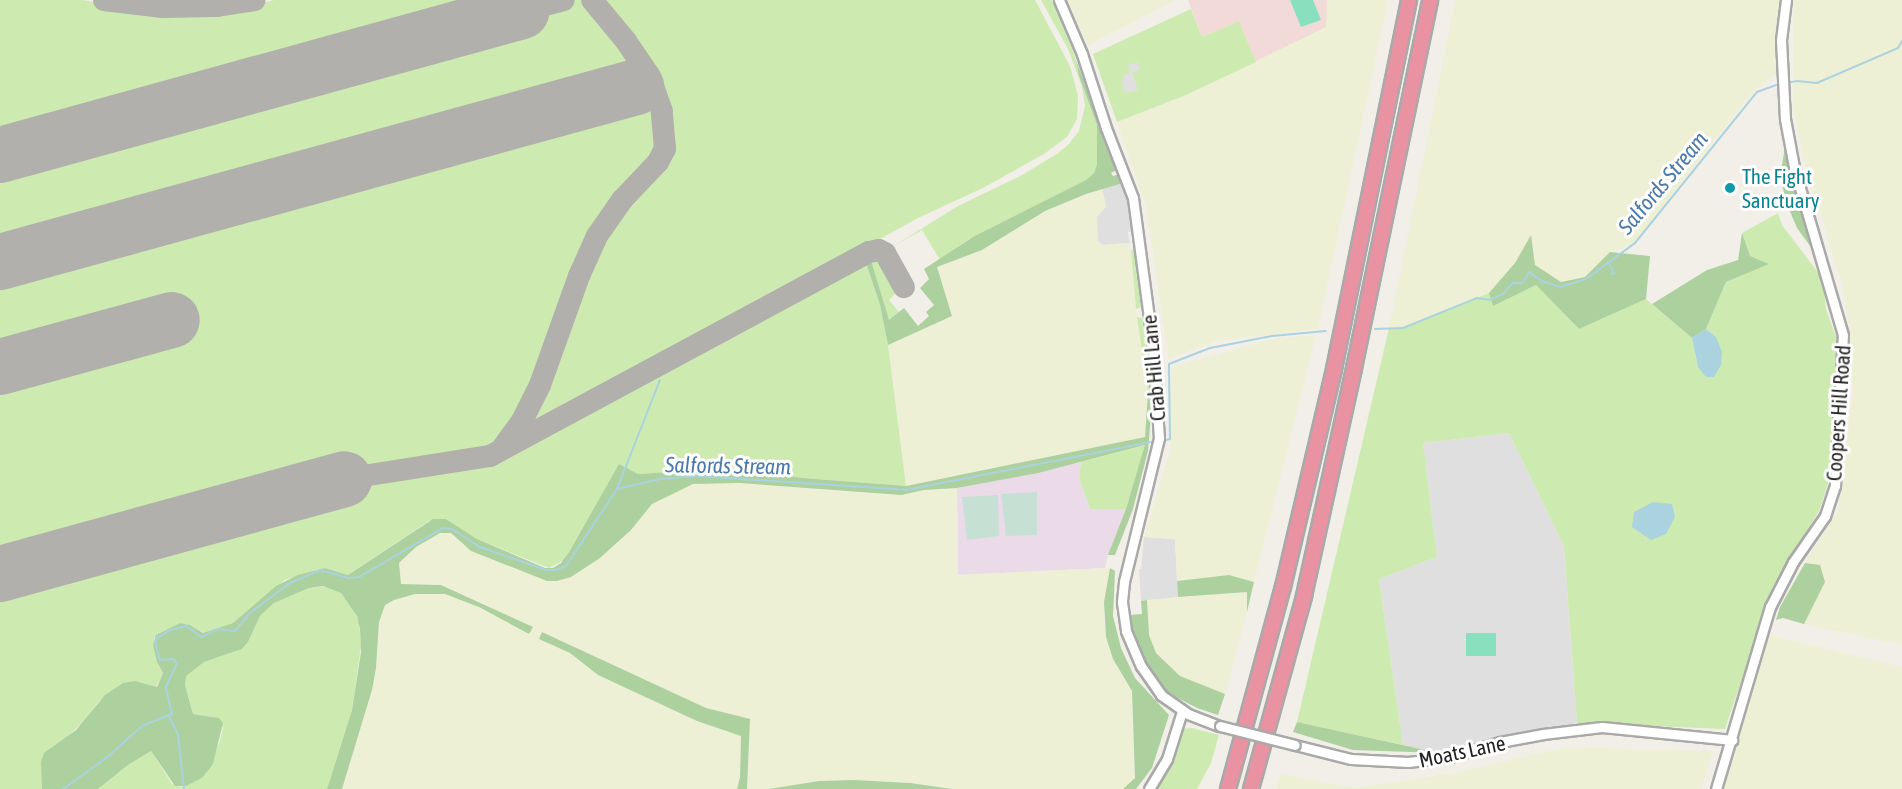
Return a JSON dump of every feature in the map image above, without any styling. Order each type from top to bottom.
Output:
[{"type":"highway","points":[[1228,789],[1283,587],[1334,369],[1409,0]]},
{"type":"highway","points":[[1251,789],[1304,596],[1430,0]]},
{"type":"street","name":"Crab Hill Lane","points":[[1059,0],[1082,54],[1106,128],[1133,198],[1153,348],[1159,438],[1124,582],[1124,623],[1131,645],[1148,677],[1161,695],[1182,711],[1195,717]]},
{"type":"street","name":"Coopers Hill Road","points":[[1716,789],[1770,607],[1793,562],[1825,516],[1835,486],[1839,442],[1844,335],[1794,167],[1785,119],[1781,40],[1786,0]]},
{"type":"street","points":[[1149,789],[1167,759],[1182,711]]},
{"type":"street","name":"Moats Lane","points":[[1195,717],[1220,726],[1351,759],[1408,762],[1450,757],[1500,742],[1543,734],[1602,727],[1732,740]]},
{"type":"shaded area","points":[[1188,0],[1327,0],[1327,27],[1256,62],[1239,21],[1202,37]]},
{"type":"shaded area","points":[[1138,59],[1142,71],[1141,90],[1123,96],[1115,72]]},
{"type":"shaded area","points":[[1123,183],[1134,231],[1128,232],[1130,243],[1102,245],[1098,241],[1096,219],[1106,207],[1102,188]]},
{"type":"shaded area","points":[[1509,433],[1564,546],[1577,723],[1439,753],[1403,745],[1379,579],[1437,557],[1423,443]]},
{"type":"shaded area","points":[[1081,462],[1079,478],[1090,509],[1133,509],[1115,555],[1108,555],[1105,568],[958,575],[957,488]]},
{"type":"shaded area","points":[[1144,537],[1175,539],[1178,597],[1141,601],[1139,569],[1141,569]]},
{"type":"green space","points":[[0,0],[83,0],[140,12],[169,13],[230,11],[274,0],[584,0],[613,34],[646,81],[656,113],[658,152],[606,209],[576,269],[533,388],[511,428],[493,449],[482,453],[394,466],[351,469],[0,565]]},
{"type":"green space","points":[[600,0],[1035,0],[1070,66],[1078,96],[1077,119],[1067,137],[1044,154],[983,188],[918,218],[594,397],[535,427],[530,422],[531,417],[547,382],[584,276],[600,242],[625,204],[662,167],[671,150],[669,114],[661,85],[650,65]]},
{"type":"green space","points":[[1041,0],[1052,0],[1075,56],[1079,76],[1097,125],[1097,164],[1094,173],[1086,180],[966,241],[940,260],[922,230],[892,247],[958,206],[1024,174],[1058,153],[1079,131],[1085,106],[1082,87],[1068,49]]},
{"type":"green space","points":[[1067,0],[1176,0],[1088,45]]},
{"type":"green space","points":[[1290,0],[1313,0],[1321,20],[1301,27]]},
{"type":"green space","points":[[1327,0],[1388,0],[1318,329],[1217,341],[1168,359],[1147,210],[1117,122],[1186,95],[1326,27]]},
{"type":"green space","points":[[1455,0],[1780,0],[1776,74],[1751,94],[1633,244],[1610,252],[1585,277],[1561,282],[1535,266],[1531,236],[1515,263],[1489,293],[1403,328],[1389,328]]},
{"type":"green space","points":[[1794,0],[1902,0],[1902,645],[1804,624],[1825,581],[1820,566],[1805,563],[1839,509],[1853,390],[1849,326],[1842,285],[1803,156],[1793,104]]},
{"type":"green space","points":[[1191,9],[1202,37],[1239,21],[1256,62],[1186,95],[1117,122],[1093,54]],"holes":[[[1138,62],[1140,70],[1132,72],[1138,90],[1125,93],[1121,81],[1124,80],[1123,75],[1130,73],[1128,65]]]},
{"type":"green space","points":[[1076,60],[1117,170],[1111,173],[1113,176],[1119,174],[1123,183],[1086,194],[1045,211],[982,250],[937,267],[952,316],[888,345],[880,305],[865,260],[870,257],[889,320],[904,308],[918,326],[929,316],[926,312],[934,305],[920,288],[929,279],[924,269],[973,237],[1086,180],[1094,173],[1097,164],[1097,125],[1079,76]]},
{"type":"green space","points":[[1785,148],[1813,250],[1797,228],[1786,202],[1780,175]]},
{"type":"green space","points":[[1102,188],[1106,207],[1097,217],[1098,241],[1102,245],[1130,243],[1137,317],[1148,392],[1145,437],[906,486],[888,345],[952,316],[936,267],[982,250],[1045,211]]},
{"type":"green space","points":[[1778,213],[1782,225],[1823,279],[1826,309],[1837,340],[1833,468],[1819,511],[1773,587],[1725,729],[1577,723],[1564,546],[1509,433],[1423,443],[1437,557],[1379,579],[1403,745],[1297,722],[1389,328],[1403,328],[1489,293],[1493,306],[1536,285],[1579,329],[1646,299],[1692,338],[1698,367],[1716,337],[1706,329],[1726,282],[1747,273],[1742,233]]},
{"type":"green space","points":[[1742,233],[1750,256],[1769,264],[1726,282],[1706,329],[1692,338],[1652,304],[1707,270],[1738,260]]},
{"type":"green space","points":[[1531,235],[1535,265],[1561,282],[1585,277],[1610,252],[1650,256],[1646,299],[1579,329],[1536,285],[1493,306],[1489,293],[1515,263]]},
{"type":"green space","points":[[1131,250],[1135,250],[1144,306],[1136,309]]},
{"type":"green space","points":[[876,256],[897,292],[889,300],[899,312],[889,321],[870,258]]},
{"type":"green space","points":[[865,260],[880,305],[888,345],[906,486],[803,478],[731,468],[638,474],[619,465],[564,560],[549,568],[477,539],[446,519],[429,521],[348,575],[325,568],[285,580],[233,623],[204,633],[190,625],[180,623],[160,633],[154,638],[157,662],[163,673],[156,687],[140,682],[100,700],[82,723],[63,741],[42,789],[0,789],[0,582],[376,479],[496,461]]},
{"type":"green space","points":[[1137,317],[1145,319],[1153,369],[1152,403],[1148,392]]},
{"type":"green space","points":[[1316,335],[1254,582],[1229,575],[1177,581],[1175,539],[1144,537],[1170,451],[1171,367],[1272,339]]},
{"type":"green space","points":[[1148,392],[1152,403],[1148,451],[1133,509],[1115,555],[1108,555],[1126,509],[1145,445],[1038,473],[957,488],[924,490],[901,495],[739,483],[693,484],[652,504],[631,530],[600,558],[571,577],[557,581],[547,581],[471,551],[451,533],[440,533],[416,547],[399,563],[401,584],[441,585],[533,627],[529,634],[479,607],[445,594],[415,594],[385,605],[379,622],[372,690],[342,789],[327,789],[352,710],[361,652],[360,629],[357,616],[341,593],[323,586],[309,588],[274,603],[260,616],[248,642],[242,649],[204,662],[186,676],[185,685],[193,714],[219,718],[223,723],[213,764],[202,778],[186,786],[175,786],[151,751],[128,765],[98,789],[42,789],[41,762],[44,753],[76,730],[105,695],[123,683],[135,681],[157,687],[163,673],[157,662],[153,645],[156,635],[180,623],[190,625],[203,633],[233,623],[276,586],[298,575],[325,568],[348,575],[433,519],[446,519],[477,539],[545,568],[553,568],[561,563],[569,552],[619,464],[638,474],[731,468],[803,478],[906,486],[1145,437]]},
{"type":"green space","points":[[1146,445],[1126,509],[1090,509],[1079,478],[1081,462]]},
{"type":"green space","points":[[718,482],[895,495],[930,489],[957,488],[958,575],[1110,568],[1104,617],[1106,637],[1113,659],[1131,688],[1135,778],[1123,789],[952,789],[910,783],[854,780],[819,781],[769,789],[747,789],[750,729],[543,632],[540,639],[570,653],[598,675],[697,721],[741,736],[740,777],[737,789],[342,789],[372,690],[379,622],[385,605],[415,594],[445,594],[479,607],[528,634],[486,604],[449,588],[435,584],[401,584],[397,566],[416,547],[436,534],[448,532],[471,551],[547,581],[557,581],[600,558],[631,530],[652,504],[687,486]]},
{"type":"green space","points":[[1037,492],[1037,535],[1006,536],[1001,494]]},
{"type":"green space","points":[[998,495],[999,536],[967,540],[962,497]]},
{"type":"green space","points":[[1805,563],[1820,565],[1825,582],[1804,624],[1783,618],[1776,620],[1780,607]]},
{"type":"green space","points":[[1110,568],[1115,571],[1113,616],[1121,648],[1135,678],[1169,715],[1152,768],[1136,789],[1123,789],[1135,778],[1132,691],[1113,659],[1106,637],[1104,602]]},
{"type":"green space","points":[[1229,575],[1254,582],[1247,612],[1247,592],[1178,597],[1177,581]]},
{"type":"green space","points":[[328,586],[341,593],[353,609],[359,621],[361,646],[352,710],[327,789],[98,789],[128,765],[151,751],[172,784],[181,787],[202,778],[219,744],[223,728],[214,717],[193,714],[185,685],[185,676],[204,662],[242,649],[248,642],[260,616],[274,603],[309,588]]},
{"type":"green space","points":[[1247,592],[1247,612],[1225,694],[1180,676],[1156,653],[1149,635],[1147,600]]},
{"type":"green space","points":[[1147,600],[1149,635],[1156,653],[1180,676],[1225,694],[1218,715],[1197,708],[1166,692],[1146,669],[1135,642],[1129,615],[1142,614],[1141,601]]},
{"type":"green space","points":[[542,632],[706,708],[750,719],[747,789],[737,789],[740,777],[741,736],[697,721],[598,675],[570,653],[539,639]]},
{"type":"green space","points":[[1466,633],[1496,633],[1496,656],[1466,656]]},
{"type":"green space","points":[[1766,634],[1902,667],[1902,789],[1724,789]]},
{"type":"green space","points":[[1297,722],[1439,753],[1353,750],[1293,732]]},
{"type":"green space","points":[[1192,728],[1219,735],[1211,763],[1197,789],[1154,789],[1173,751],[1180,729]]},
{"type":"green space","points":[[1565,747],[1713,751],[1702,789],[1276,789],[1281,774],[1356,788],[1460,772]]},
{"type":"green space","points":[[819,781],[910,783],[952,789],[769,789]]},
{"type":"water","points":[[1706,329],[1716,337],[1722,352],[1721,365],[1714,377],[1706,377],[1698,367],[1692,338]]},
{"type":"water","points":[[1653,502],[1672,504],[1675,517],[1666,534],[1651,540],[1632,527],[1634,512]]},
{"type":"waterway","name":"Salfords Stream","points":[[1785,83],[1797,81],[1817,83],[1898,48],[1902,41]]},
{"type":"waterway","name":"Salfords Stream","points":[[1375,329],[1403,328],[1477,298],[1489,300],[1503,294],[1513,283],[1523,283],[1529,272],[1542,281],[1560,287],[1586,279],[1635,243],[1757,92],[1779,84]]},
{"type":"waterway","points":[[1609,263],[1614,273],[1611,274]]},
{"type":"waterway","name":"Salfords Stream","points":[[1166,440],[1170,439],[1169,364],[1210,348],[1272,336],[1326,331]]},
{"type":"waterway","name":"Salfords Stream","points":[[63,789],[105,759],[142,726],[172,714],[166,687],[177,663],[173,659],[160,660],[155,644],[158,637],[171,630],[186,626],[202,637],[218,629],[235,631],[250,613],[290,583],[320,570],[348,578],[359,577],[443,528],[452,529],[480,547],[546,570],[556,570],[566,566],[617,489],[660,380]]},
{"type":"waterway","name":"Salfords Stream","points":[[617,489],[660,479],[697,476],[906,490],[1151,442]]},
{"type":"waterway","points":[[727,465],[727,477]]},
{"type":"waterway","points":[[169,717],[178,735],[184,789]]},
{"type":"taxiway","points":[[104,0],[163,7],[217,6],[255,0]]},
{"type":"taxiway","points":[[522,11],[564,0]]},
{"type":"taxiway","points":[[503,447],[522,421],[540,385],[579,276],[597,236],[622,200],[658,162],[665,149],[662,111],[649,75],[626,41],[592,0]]},
{"type":"taxiway","points":[[344,479],[490,456],[869,252],[879,250],[885,253],[904,287]]},
{"type":"runway","points":[[0,155],[522,11]]},
{"type":"runway","points":[[0,262],[636,87]]},
{"type":"runway","points":[[0,367],[172,320]]},
{"type":"runway","points":[[0,574],[344,479]]},
{"type":"place","name":"The Fight Sanctuary","points":[[1730,188]]}]
